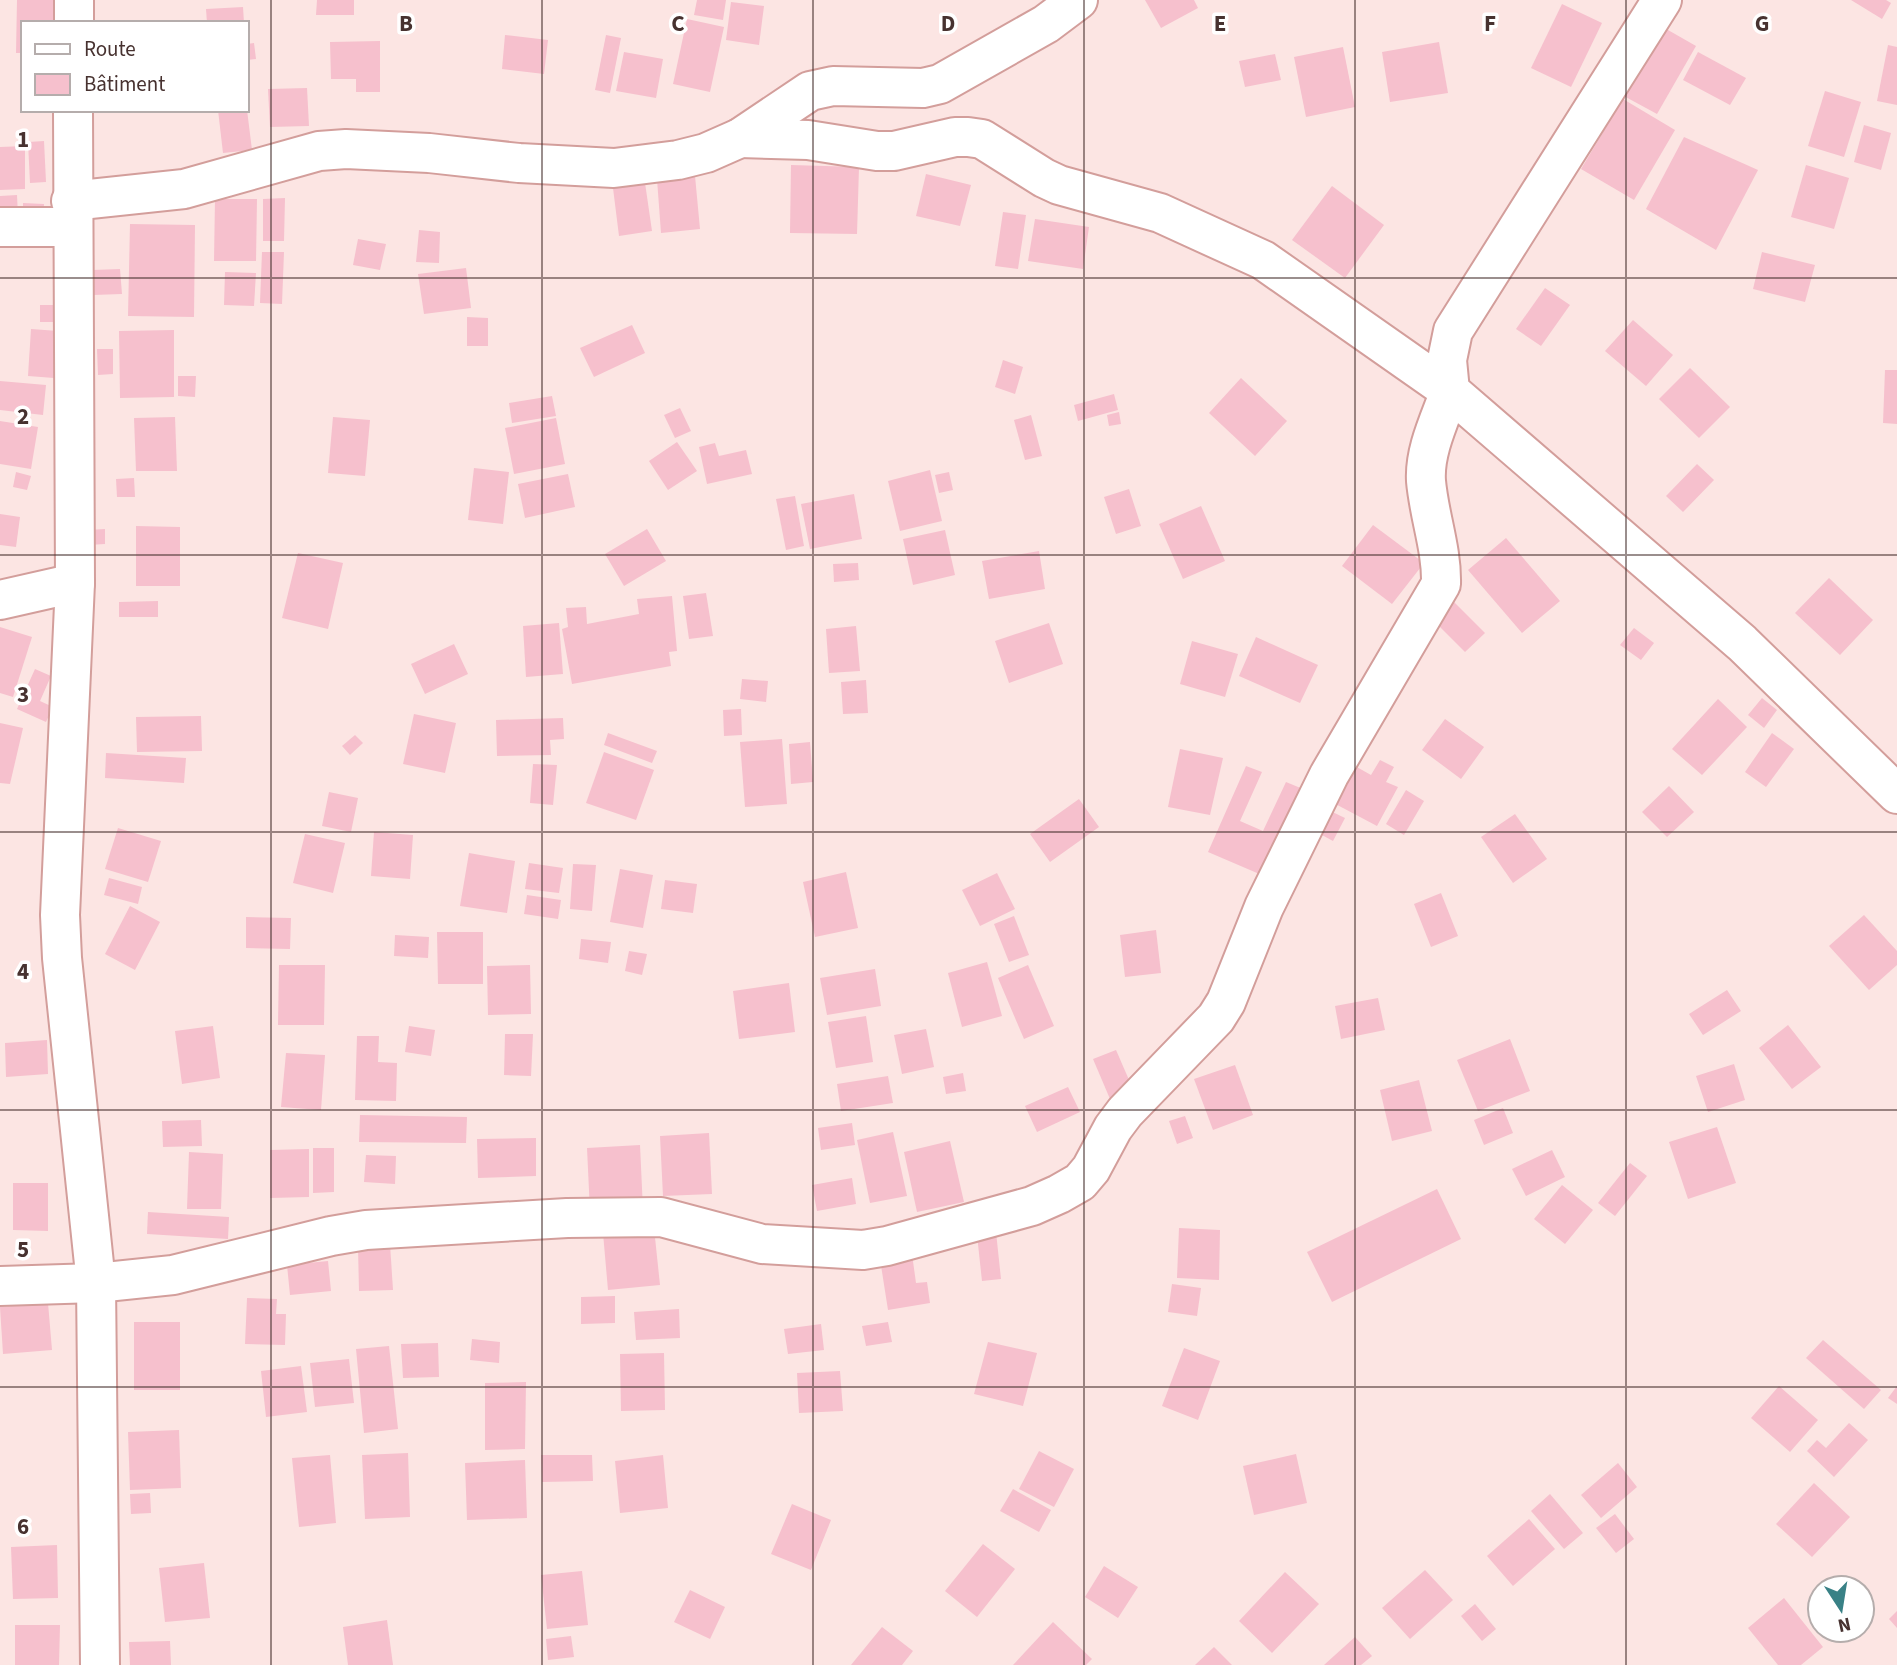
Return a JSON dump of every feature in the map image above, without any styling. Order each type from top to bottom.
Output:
[{"type":"street","points":[[74,0],[74,21]]},
{"type":"street","points":[[0,227],[184,189],[319,151],[346,149],[429,153],[519,163],[614,168],[678,160],[706,153],[740,138],[810,91],[833,86],[923,88],[940,84],[1046,24],[1078,0]]},
{"type":"street","points":[[0,1286],[96,1283],[173,1275],[331,1236],[366,1230],[567,1218],[661,1217],[762,1244],[863,1250],[887,1246],[1032,1206],[1080,1182],[1091,1169],[1125,1112],[1216,1018],[1226,1003],[1264,907],[1329,775],[1441,584],[1442,566],[1426,480],[1428,455],[1450,391],[1447,360],[1453,331],[1662,0]]},
{"type":"street","points":[[73,112],[71,214],[75,583],[61,936],[96,1283],[100,1665]]},
{"type":"street","points":[[740,138],[808,140],[877,151],[894,151],[955,137],[982,139],[1044,178],[1160,213],[1263,260],[1450,391],[1742,643],[1897,793]]},
{"type":"street","points":[[0,600],[75,583]]},
{"type":"building","points":[[17,0],[57,0],[57,21],[21,21],[21,53],[16,53]]},
{"type":"building","points":[[317,0],[354,0],[354,15],[316,15]]},
{"type":"building","points":[[697,0],[726,0],[723,20],[694,15]]},
{"type":"building","points":[[1145,0],[1194,0],[1198,8],[1161,28]]},
{"type":"building","points":[[1851,0],[1886,0],[1891,3],[1882,19]]},
{"type":"building","points":[[731,2],[764,6],[759,45],[726,40]]},
{"type":"building","points":[[1562,4],[1602,23],[1571,87],[1531,68]]},
{"type":"building","points":[[243,7],[244,21],[207,21],[206,9]]},
{"type":"building","points":[[687,19],[724,27],[710,92],[673,84]]},
{"type":"building","points":[[1661,26],[1696,46],[1657,114],[1622,95]]},
{"type":"building","points":[[505,35],[548,40],[544,74],[502,69]]},
{"type":"building","points":[[606,35],[621,38],[610,93],[595,90]]},
{"type":"building","points":[[380,41],[380,92],[356,92],[356,79],[331,79],[330,42]]},
{"type":"building","points":[[1439,42],[1448,93],[1390,102],[1382,52]]},
{"type":"building","points":[[254,43],[256,59],[248,60],[248,44]]},
{"type":"building","points":[[1888,45],[1897,47],[1897,105],[1877,101]]},
{"type":"building","points":[[1343,47],[1355,107],[1306,117],[1294,57]]},
{"type":"building","points":[[624,52],[663,59],[656,98],[616,91]]},
{"type":"building","points":[[1698,52],[1746,78],[1730,105],[1683,80]]},
{"type":"building","points":[[1275,54],[1281,80],[1245,87],[1239,61]]},
{"type":"building","points":[[307,88],[309,126],[270,127],[268,89]]},
{"type":"building","points":[[1825,91],[1861,102],[1844,157],[1808,146]]},
{"type":"building","points":[[1623,99],[1675,130],[1634,200],[1581,169]]},
{"type":"building","points":[[218,112],[247,112],[252,150],[223,153]]},
{"type":"building","points":[[1864,125],[1891,133],[1881,170],[1854,162]]},
{"type":"building","points":[[1684,137],[1758,170],[1716,250],[1646,209]]},
{"type":"building","points":[[44,141],[46,182],[30,183],[28,142]]},
{"type":"building","points":[[25,146],[25,189],[0,190],[0,147]]},
{"type":"building","points":[[791,165],[859,167],[857,234],[790,233]]},
{"type":"building","points":[[1806,165],[1849,178],[1834,229],[1791,217]]},
{"type":"building","points":[[926,174],[971,185],[960,226],[916,216]]},
{"type":"building","points":[[644,176],[652,231],[619,236],[612,180]]},
{"type":"building","points":[[695,176],[700,229],[661,233],[657,179]]},
{"type":"building","points":[[1332,186],[1384,225],[1345,278],[1292,240]]},
{"type":"building","points":[[17,195],[18,217],[0,217],[0,196]]},
{"type":"building","points":[[285,198],[284,241],[263,241],[263,199]]},
{"type":"building","points":[[215,199],[257,199],[256,261],[214,261]]},
{"type":"building","points":[[23,203],[44,204],[43,220],[23,219]]},
{"type":"building","points":[[1003,212],[1026,215],[1018,269],[995,266]]},
{"type":"building","points":[[1035,219],[1089,227],[1083,269],[1028,261]]},
{"type":"building","points":[[130,224],[195,225],[194,317],[128,316]]},
{"type":"building","points":[[419,230],[440,232],[439,263],[416,262]]},
{"type":"building","points":[[358,239],[386,244],[380,270],[353,265]]},
{"type":"building","points":[[262,252],[284,252],[282,304],[260,303]]},
{"type":"building","points":[[1762,252],[1815,265],[1805,302],[1753,289]]},
{"type":"building","points":[[466,268],[471,308],[424,314],[418,274]]},
{"type":"building","points":[[120,269],[122,294],[93,295],[92,270]]},
{"type":"building","points":[[225,272],[256,273],[254,306],[224,305]]},
{"type":"building","points":[[1545,288],[1570,305],[1541,346],[1516,329]]},
{"type":"building","points":[[40,305],[56,305],[56,322],[40,322]]},
{"type":"building","points":[[467,317],[488,318],[488,346],[467,346]]},
{"type":"building","points":[[1633,320],[1673,355],[1646,386],[1605,351]]},
{"type":"building","points":[[632,325],[645,353],[594,377],[580,348]]},
{"type":"building","points":[[31,329],[58,331],[54,378],[28,376]]},
{"type":"building","points":[[174,330],[174,397],[120,398],[119,331]]},
{"type":"building","points":[[97,349],[113,349],[113,374],[98,375]]},
{"type":"building","points":[[1003,360],[1023,367],[1015,394],[995,387]]},
{"type":"building","points":[[1690,368],[1730,407],[1699,438],[1659,399]]},
{"type":"building","points":[[1885,370],[1897,370],[1897,424],[1883,423]]},
{"type":"building","points":[[178,376],[196,376],[195,397],[178,396]]},
{"type":"building","points":[[1241,378],[1287,421],[1255,456],[1209,413]]},
{"type":"building","points":[[0,381],[46,385],[43,415],[0,410]]},
{"type":"building","points":[[1114,394],[1118,410],[1078,421],[1074,405]]},
{"type":"building","points":[[552,396],[556,416],[512,423],[509,403]]},
{"type":"building","points":[[680,408],[691,431],[675,438],[664,415]]},
{"type":"building","points":[[1119,412],[1121,424],[1109,426],[1107,415]]},
{"type":"building","points":[[1031,415],[1042,456],[1025,460],[1014,420]]},
{"type":"building","points":[[175,417],[177,471],[136,471],[134,418]]},
{"type":"building","points":[[333,417],[370,420],[365,476],[328,473]]},
{"type":"building","points":[[556,418],[565,464],[514,474],[505,428]]},
{"type":"building","points":[[0,421],[38,427],[31,469],[0,464]]},
{"type":"building","points":[[677,442],[697,471],[668,490],[649,461]]},
{"type":"building","points":[[715,443],[719,456],[746,450],[752,474],[707,484],[699,447]]},
{"type":"building","points":[[1697,464],[1714,480],[1683,512],[1666,496]]},
{"type":"building","points":[[474,468],[509,472],[503,524],[468,520]]},
{"type":"building","points":[[930,470],[942,521],[900,531],[888,481]]},
{"type":"building","points":[[16,472],[31,476],[27,490],[13,487]]},
{"type":"building","points":[[949,472],[953,490],[939,493],[935,475]]},
{"type":"building","points":[[568,474],[575,507],[525,518],[518,484]]},
{"type":"building","points":[[134,478],[135,497],[117,497],[116,479]]},
{"type":"building","points":[[1129,489],[1141,526],[1116,534],[1104,497]]},
{"type":"building","points":[[854,494],[862,539],[810,549],[801,504]]},
{"type":"building","points":[[795,496],[804,546],[786,550],[776,499]]},
{"type":"building","points":[[1201,506],[1225,561],[1183,579],[1159,524]]},
{"type":"building","points":[[0,514],[20,517],[16,547],[0,545]]},
{"type":"building","points":[[1373,525],[1424,563],[1392,604],[1342,566]]},
{"type":"building","points":[[136,526],[180,527],[180,586],[136,586]]},
{"type":"building","points":[[105,529],[105,544],[89,545],[88,530]]},
{"type":"building","points":[[647,529],[666,561],[624,586],[605,554]]},
{"type":"building","points":[[945,530],[955,575],[913,585],[903,539]]},
{"type":"building","points":[[1506,538],[1560,601],[1522,633],[1468,570]]},
{"type":"building","points":[[1039,551],[1045,589],[989,599],[982,561]]},
{"type":"building","points":[[298,553],[343,563],[328,629],[282,618]]},
{"type":"building","points":[[858,563],[859,580],[834,582],[833,564]]},
{"type":"building","points":[[1829,578],[1873,620],[1840,655],[1795,613]]},
{"type":"building","points":[[706,593],[713,636],[689,639],[683,596]]},
{"type":"building","points":[[672,596],[677,651],[669,652],[671,666],[572,684],[562,629],[568,627],[566,608],[586,607],[587,624],[639,614],[637,599]]},
{"type":"building","points":[[158,601],[158,617],[119,617],[119,602]]},
{"type":"building","points":[[1453,601],[1485,633],[1465,652],[1434,621]]},
{"type":"building","points":[[559,623],[563,674],[526,677],[523,626]]},
{"type":"building","points":[[1049,623],[1063,664],[1009,683],[995,641]]},
{"type":"building","points":[[856,626],[860,671],[829,673],[826,629]]},
{"type":"building","points":[[0,627],[32,637],[13,697],[0,693]]},
{"type":"building","points":[[1634,628],[1654,643],[1641,660],[1620,645]]},
{"type":"building","points":[[1256,637],[1318,665],[1300,703],[1239,676]]},
{"type":"building","points":[[1192,641],[1238,654],[1225,697],[1180,684]]},
{"type":"building","points":[[454,644],[468,674],[425,694],[411,664]]},
{"type":"building","points":[[35,669],[51,676],[40,701],[53,707],[46,722],[17,709]]},
{"type":"building","points":[[742,679],[768,681],[766,702],[740,699]]},
{"type":"building","points":[[866,680],[868,713],[843,714],[841,682]]},
{"type":"building","points":[[1762,698],[1777,710],[1764,728],[1748,715]]},
{"type":"building","points":[[1718,699],[1747,727],[1702,775],[1672,749]]},
{"type":"building","points":[[741,709],[742,735],[724,736],[723,710]]},
{"type":"building","points":[[414,714],[456,723],[445,773],[403,764]]},
{"type":"building","points":[[201,716],[202,751],[137,752],[136,717]]},
{"type":"building","points":[[563,718],[564,739],[550,740],[551,755],[497,756],[496,720]]},
{"type":"building","points":[[1445,719],[1484,747],[1461,779],[1422,750]]},
{"type":"building","points":[[0,723],[23,728],[10,784],[0,783]]},
{"type":"building","points":[[608,733],[657,751],[652,763],[604,745]]},
{"type":"building","points":[[1772,733],[1794,749],[1766,787],[1745,772]]},
{"type":"building","points":[[355,735],[363,743],[350,755],[342,746]]},
{"type":"building","points":[[782,739],[787,804],[745,807],[740,742]]},
{"type":"building","points":[[810,742],[813,782],[791,784],[789,744]]},
{"type":"building","points":[[1180,749],[1223,758],[1210,815],[1168,807]]},
{"type":"building","points":[[604,752],[654,770],[636,820],[586,803]]},
{"type":"building","points":[[106,753],[186,758],[184,783],[105,778]]},
{"type":"building","points":[[1380,760],[1394,767],[1386,782],[1398,787],[1377,826],[1326,799],[1346,761],[1371,775]]},
{"type":"building","points":[[533,764],[557,765],[553,805],[530,803]]},
{"type":"building","points":[[1246,766],[1262,772],[1240,821],[1263,831],[1286,782],[1303,789],[1264,876],[1208,852]]},
{"type":"building","points":[[1669,786],[1694,812],[1667,837],[1642,812]]},
{"type":"building","points":[[1406,790],[1424,801],[1404,835],[1386,824]]},
{"type":"building","points":[[329,792],[358,798],[351,832],[322,826]]},
{"type":"building","points":[[1079,799],[1099,827],[1050,862],[1030,834]]},
{"type":"building","points":[[1320,806],[1345,818],[1333,841],[1309,828]]},
{"type":"building","points":[[1515,814],[1547,859],[1513,883],[1481,837]]},
{"type":"building","points":[[118,828],[161,841],[148,882],[105,869]]},
{"type":"building","points":[[374,832],[413,835],[410,879],[371,876]]},
{"type":"building","points":[[305,834],[345,843],[333,893],[293,883]]},
{"type":"building","points":[[469,853],[515,861],[507,913],[460,906]]},
{"type":"building","points":[[529,863],[563,868],[559,893],[525,889]]},
{"type":"building","points":[[573,864],[596,865],[592,911],[570,909]]},
{"type":"building","points":[[620,869],[653,875],[643,928],[610,922]]},
{"type":"building","points":[[846,872],[858,928],[815,937],[803,882]]},
{"type":"building","points":[[997,873],[1015,909],[980,926],[962,890]]},
{"type":"building","points":[[109,878],[142,887],[138,904],[104,895]]},
{"type":"building","points":[[665,880],[697,884],[693,913],[661,909]]},
{"type":"building","points":[[1441,893],[1458,936],[1431,947],[1414,904]]},
{"type":"building","points":[[527,895],[561,900],[558,919],[524,914]]},
{"type":"building","points":[[130,906],[160,922],[135,970],[105,954]]},
{"type":"building","points":[[1864,915],[1897,951],[1897,965],[1869,990],[1829,946]]},
{"type":"building","points":[[1014,916],[1029,955],[1009,962],[994,924]]},
{"type":"building","points":[[246,917],[291,918],[290,949],[246,948]]},
{"type":"building","points":[[1156,930],[1161,973],[1125,977],[1120,935]]},
{"type":"building","points":[[437,932],[483,932],[483,984],[438,984]]},
{"type":"building","points":[[395,935],[429,937],[428,958],[394,956]]},
{"type":"building","points":[[581,939],[611,942],[608,963],[579,959]]},
{"type":"building","points":[[629,951],[647,954],[642,975],[625,971]]},
{"type":"building","points":[[987,962],[1002,1016],[962,1027],[948,973]]},
{"type":"building","points":[[279,965],[325,965],[324,1025],[278,1025]]},
{"type":"building","points":[[530,965],[531,1014],[488,1015],[487,966]]},
{"type":"building","points":[[1028,965],[1054,1026],[1024,1039],[998,978]]},
{"type":"building","points":[[875,969],[881,1006],[827,1015],[820,978]]},
{"type":"building","points":[[789,983],[795,1032],[739,1039],[733,991]]},
{"type":"building","points":[[1727,990],[1741,1011],[1703,1035],[1689,1014]]},
{"type":"building","points":[[1378,998],[1385,1030],[1341,1039],[1335,1006]]},
{"type":"building","points":[[866,1016],[873,1062],[836,1068],[828,1022]]},
{"type":"building","points":[[1788,1025],[1821,1067],[1792,1089],[1759,1048]]},
{"type":"building","points":[[213,1026],[220,1078],[182,1084],[175,1031]]},
{"type":"building","points":[[409,1026],[435,1030],[431,1056],[405,1052]]},
{"type":"building","points":[[926,1029],[934,1067],[902,1074],[894,1035]]},
{"type":"building","points":[[505,1034],[533,1034],[531,1076],[504,1075]]},
{"type":"building","points":[[357,1036],[379,1036],[378,1062],[397,1063],[396,1101],[355,1100]]},
{"type":"building","points":[[1510,1039],[1530,1091],[1478,1111],[1457,1060]]},
{"type":"building","points":[[47,1040],[48,1074],[6,1077],[5,1043]]},
{"type":"building","points":[[1116,1050],[1136,1096],[1113,1106],[1093,1059]]},
{"type":"building","points":[[286,1053],[325,1055],[321,1110],[281,1107]]},
{"type":"building","points":[[1734,1064],[1745,1100],[1708,1112],[1696,1076]]},
{"type":"building","points":[[1235,1065],[1253,1115],[1213,1130],[1194,1079]]},
{"type":"building","points":[[963,1073],[966,1091],[946,1094],[943,1077]]},
{"type":"building","points":[[888,1076],[893,1103],[841,1111],[837,1084]]},
{"type":"building","points":[[1419,1080],[1432,1131],[1392,1141],[1380,1090]]},
{"type":"building","points":[[1068,1087],[1080,1112],[1037,1132],[1025,1106]]},
{"type":"building","points":[[1503,1108],[1513,1133],[1484,1145],[1474,1120]]},
{"type":"building","points":[[360,1115],[467,1117],[466,1143],[359,1142]]},
{"type":"building","points":[[1185,1116],[1193,1138],[1177,1144],[1169,1121]]},
{"type":"building","points":[[201,1120],[202,1146],[163,1147],[162,1121]]},
{"type":"building","points":[[852,1123],[855,1145],[821,1150],[818,1128]]},
{"type":"building","points":[[1717,1127],[1736,1183],[1688,1199],[1669,1142]]},
{"type":"building","points":[[893,1132],[907,1196],[870,1203],[857,1140]]},
{"type":"building","points":[[709,1133],[712,1194],[663,1196],[660,1136]]},
{"type":"building","points":[[536,1138],[536,1176],[478,1178],[477,1139]]},
{"type":"building","points":[[950,1141],[964,1202],[917,1212],[904,1152]]},
{"type":"building","points":[[640,1145],[643,1210],[590,1212],[587,1148]]},
{"type":"building","points":[[313,1148],[334,1148],[334,1192],[313,1193]]},
{"type":"building","points":[[309,1149],[309,1197],[270,1198],[270,1150]]},
{"type":"building","points":[[1552,1150],[1565,1177],[1526,1196],[1512,1169]]},
{"type":"building","points":[[189,1152],[223,1154],[221,1209],[187,1209]]},
{"type":"building","points":[[366,1155],[396,1156],[395,1184],[364,1182]]},
{"type":"building","points":[[1630,1163],[1647,1176],[1615,1216],[1598,1203]]},
{"type":"building","points":[[852,1178],[856,1204],[817,1211],[812,1185]]},
{"type":"building","points":[[13,1183],[48,1183],[48,1231],[13,1230]]},
{"type":"building","points":[[1562,1185],[1593,1210],[1565,1244],[1534,1219]]},
{"type":"building","points":[[1437,1189],[1461,1239],[1332,1302],[1307,1252]]},
{"type":"building","points":[[148,1212],[229,1217],[228,1239],[147,1234]]},
{"type":"building","points":[[654,1228],[660,1285],[608,1290],[603,1233]]},
{"type":"building","points":[[1179,1228],[1220,1230],[1219,1280],[1177,1278]]},
{"type":"building","points":[[996,1232],[1001,1279],[982,1281],[977,1235]]},
{"type":"building","points":[[390,1244],[393,1290],[359,1291],[358,1246]]},
{"type":"building","points":[[912,1254],[916,1283],[927,1282],[930,1303],[888,1310],[880,1259]]},
{"type":"building","points":[[328,1261],[331,1291],[290,1295],[287,1265]]},
{"type":"building","points":[[1172,1284],[1201,1288],[1197,1316],[1168,1312]]},
{"type":"building","points":[[615,1296],[615,1323],[581,1324],[581,1297]]},
{"type":"building","points":[[247,1298],[277,1299],[276,1314],[286,1314],[285,1345],[245,1344]]},
{"type":"building","points":[[48,1303],[52,1350],[3,1354],[0,1307]]},
{"type":"building","points":[[679,1309],[680,1338],[636,1340],[634,1312]]},
{"type":"building","points":[[134,1322],[180,1322],[180,1390],[134,1390]]},
{"type":"building","points":[[888,1322],[892,1342],[866,1346],[862,1326]]},
{"type":"building","points":[[821,1324],[824,1350],[788,1354],[784,1329]]},
{"type":"building","points":[[472,1339],[500,1342],[499,1363],[470,1360]]},
{"type":"building","points":[[1823,1340],[1881,1390],[1864,1409],[1806,1358]]},
{"type":"building","points":[[988,1342],[1037,1353],[1023,1406],[974,1394]]},
{"type":"building","points":[[438,1343],[439,1377],[403,1378],[401,1344]]},
{"type":"building","points":[[389,1346],[398,1429],[364,1433],[356,1349]]},
{"type":"building","points":[[1184,1348],[1220,1361],[1198,1420],[1162,1406]]},
{"type":"building","points":[[664,1353],[665,1410],[621,1411],[620,1354]]},
{"type":"building","points":[[349,1359],[354,1403],[315,1407],[310,1363]]},
{"type":"building","points":[[301,1366],[307,1412],[266,1417],[261,1371]]},
{"type":"building","points":[[840,1371],[843,1411],[799,1413],[797,1373]]},
{"type":"building","points":[[526,1382],[525,1449],[485,1450],[485,1383]]},
{"type":"building","points":[[1779,1386],[1818,1420],[1790,1452],[1751,1418]]},
{"type":"building","points":[[1897,1386],[1897,1404],[1888,1398]]},
{"type":"building","points":[[1849,1423],[1868,1440],[1834,1477],[1807,1451],[1817,1440],[1826,1448]]},
{"type":"building","points":[[179,1430],[181,1488],[130,1490],[128,1432]]},
{"type":"building","points":[[1039,1451],[1074,1469],[1054,1507],[1019,1489]]},
{"type":"building","points":[[408,1453],[410,1517],[365,1519],[362,1455]]},
{"type":"building","points":[[1296,1454],[1307,1503],[1254,1515],[1243,1466]]},
{"type":"building","points":[[330,1455],[336,1523],[299,1527],[292,1458]]},
{"type":"building","points":[[541,1455],[592,1455],[593,1481],[542,1482]]},
{"type":"building","points":[[663,1455],[668,1508],[620,1513],[615,1461]]},
{"type":"building","points":[[525,1460],[527,1518],[467,1520],[465,1463]]},
{"type":"building","points":[[1618,1463],[1637,1487],[1601,1518],[1581,1495]]},
{"type":"building","points":[[1814,1483],[1850,1517],[1812,1557],[1776,1524]]},
{"type":"building","points":[[1013,1489],[1051,1510],[1039,1532],[1000,1511]]},
{"type":"building","points":[[150,1493],[151,1513],[131,1514],[130,1494]]},
{"type":"building","points":[[1550,1494],[1583,1533],[1564,1549],[1531,1511]]},
{"type":"building","points":[[792,1504],[831,1520],[811,1570],[771,1554]]},
{"type":"building","points":[[1615,1514],[1634,1539],[1616,1553],[1596,1528]]},
{"type":"building","points":[[1529,1519],[1555,1549],[1513,1586],[1487,1556]]},
{"type":"building","points":[[983,1544],[1015,1569],[977,1617],[945,1591]]},
{"type":"building","points":[[57,1545],[58,1598],[13,1599],[11,1547]]},
{"type":"building","points":[[204,1563],[210,1618],[165,1622],[159,1568]]},
{"type":"building","points":[[1104,1566],[1138,1587],[1118,1618],[1085,1597]]},
{"type":"building","points":[[1425,1570],[1453,1600],[1410,1639],[1382,1608]]},
{"type":"building","points":[[582,1571],[588,1625],[547,1629],[541,1575]]},
{"type":"building","points":[[1285,1572],[1319,1604],[1272,1653],[1239,1621]]},
{"type":"building","points":[[690,1590],[725,1607],[710,1639],[674,1622]]},
{"type":"building","points":[[1784,1598],[1806,1626],[1806,1644],[1821,1644],[1823,1647],[1801,1665],[1778,1665],[1748,1628]]},
{"type":"building","points":[[1475,1604],[1496,1629],[1482,1641],[1461,1616]]},
{"type":"building","points":[[1897,1611],[1897,1628],[1889,1619]]},
{"type":"building","points":[[387,1620],[393,1665],[348,1665],[343,1627]]},
{"type":"building","points":[[1053,1622],[1092,1659],[1086,1665],[1013,1665]]},
{"type":"building","points":[[15,1625],[60,1625],[59,1665],[15,1665]]},
{"type":"building","points":[[882,1627],[913,1651],[902,1665],[851,1665]]},
{"type":"building","points":[[571,1636],[574,1657],[548,1660],[546,1639]]},
{"type":"building","points":[[1355,1637],[1372,1656],[1361,1665],[1324,1665]]},
{"type":"building","points":[[170,1641],[171,1665],[130,1665],[129,1642]]},
{"type":"building","points":[[1214,1647],[1232,1665],[1195,1665]]}]
